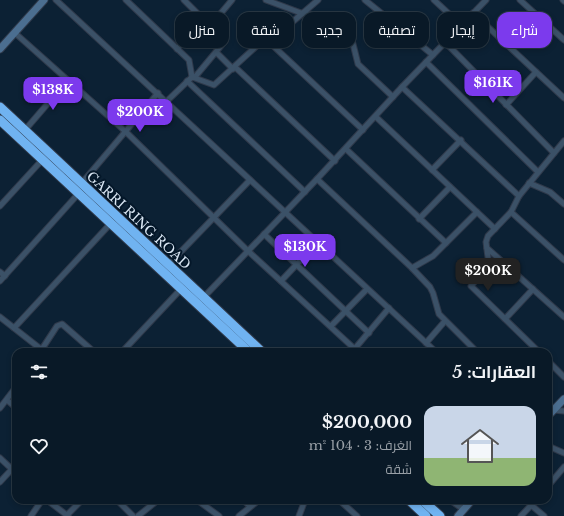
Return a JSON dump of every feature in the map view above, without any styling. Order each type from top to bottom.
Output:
[{"type":"highway","name":"GARRI RING ROAD","points":[[0,107],[25,130],[111,223],[181,289],[200,301],[257,348]]},
{"type":"highway","name":"GARRI RING ROAD","points":[[0,120],[43,159],[80,188],[168,265],[245,348]]},
{"type":"highway","points":[[412,504],[426,516]]},
{"type":"highway","points":[[426,504],[440,516]]},
{"type":"street","points":[[0,49],[44,0]]},
{"type":"street","points":[[56,0],[167,101],[317,243],[432,348]]},
{"type":"street","points":[[126,0],[189,61],[193,77]]},
{"type":"street","points":[[184,0],[197,12]]},
{"type":"street","points":[[222,12],[232,0]]},
{"type":"street","points":[[266,0],[301,13],[315,15],[352,40],[358,64],[393,97]]},
{"type":"street","points":[[365,0],[433,55]]},
{"type":"street","points":[[434,0],[447,12]]},
{"type":"street","points":[[474,12],[486,0]]},
{"type":"street","points":[[520,0],[564,40]]},
{"type":"street","points":[[294,19],[315,1]]},
{"type":"street","points":[[489,28],[564,98]]},
{"type":"street","points":[[15,33],[126,132],[247,250],[331,326],[352,348]]},
{"type":"street","points":[[167,101],[193,77],[220,48]]},
{"type":"street","points":[[193,77],[214,85],[255,48]]},
{"type":"street","points":[[275,48],[363,130]]},
{"type":"street","points":[[200,301],[247,250],[318,179],[439,48]]},
{"type":"street","points":[[451,48],[554,153]]},
{"type":"street","points":[[217,52],[335,161]]},
{"type":"street","points":[[426,62],[538,172]]},
{"type":"street","points":[[506,105],[536,72]]},
{"type":"street","points":[[25,130],[68,80]]},
{"type":"street","points":[[187,81],[305,192]]},
{"type":"street","points":[[402,87],[461,140],[519,196]]},
{"type":"street","points":[[0,282],[158,93]]},
{"type":"street","points":[[376,117],[495,229]]},
{"type":"street","points":[[432,170],[461,140]]},
{"type":"street","points":[[535,348],[471,288],[472,283],[489,265],[487,239],[511,212],[519,196],[529,182],[554,153],[562,148],[564,141]]},
{"type":"street","points":[[346,149],[446,243]]},
{"type":"street","points":[[0,206],[43,159]]},
{"type":"street","points":[[318,179],[412,268],[432,290],[437,310],[445,321],[473,348]]},
{"type":"street","points":[[168,265],[250,180]]},
{"type":"street","points":[[529,182],[550,192],[564,204]]},
{"type":"street","points":[[420,219],[450,187]]},
{"type":"street","points":[[412,268],[429,259],[477,212]]},
{"type":"street","points":[[511,212],[564,260]]},
{"type":"street","points":[[14,328],[111,223]]},
{"type":"street","points":[[264,234],[368,333]]},
{"type":"street","points":[[281,281],[317,243]]},
{"type":"street","points":[[487,248],[564,317]]},
{"type":"street","points":[[0,272],[5,276]]},
{"type":"street","points":[[126,348],[181,289]]},
{"type":"street","points":[[331,326],[367,289]]},
{"type":"street","points":[[505,319],[533,289]]},
{"type":"street","points":[[357,348],[389,308]]},
{"type":"street","points":[[0,317],[37,348]]},
{"type":"street","points":[[426,343],[445,321]]},
{"type":"street","points":[[43,348],[57,326],[62,324],[89,348]]},
{"type":"street","points":[[552,365],[564,377]]},
{"type":"street","points":[[0,408],[12,393]]},
{"type":"street","points":[[552,412],[564,399]]},
{"type":"street","points":[[7,400],[12,404]]},
{"type":"street","points":[[552,413],[564,411]]},
{"type":"street","points":[[552,448],[564,452]]},
{"type":"street","points":[[0,458],[12,469]]},
{"type":"street","points":[[552,481],[564,467]]},
{"type":"street","points":[[0,482],[12,473]]},
{"type":"street","points":[[31,516],[39,504]]},
{"type":"street","points":[[52,504],[67,515],[78,504]]},
{"type":"street","points":[[121,504],[133,516]]},
{"type":"street","points":[[138,516],[153,504]]},
{"type":"street","points":[[202,504],[219,516]]},
{"type":"street","points":[[239,516],[253,504]]},
{"type":"street","points":[[299,516],[304,504]]},
{"type":"street","points":[[344,504],[357,516]]},
{"type":"street","points":[[456,504],[463,509]]},
{"type":"street","points":[[458,516],[468,504]]},
{"type":"street","points":[[521,516],[531,505],[544,516]]}]
